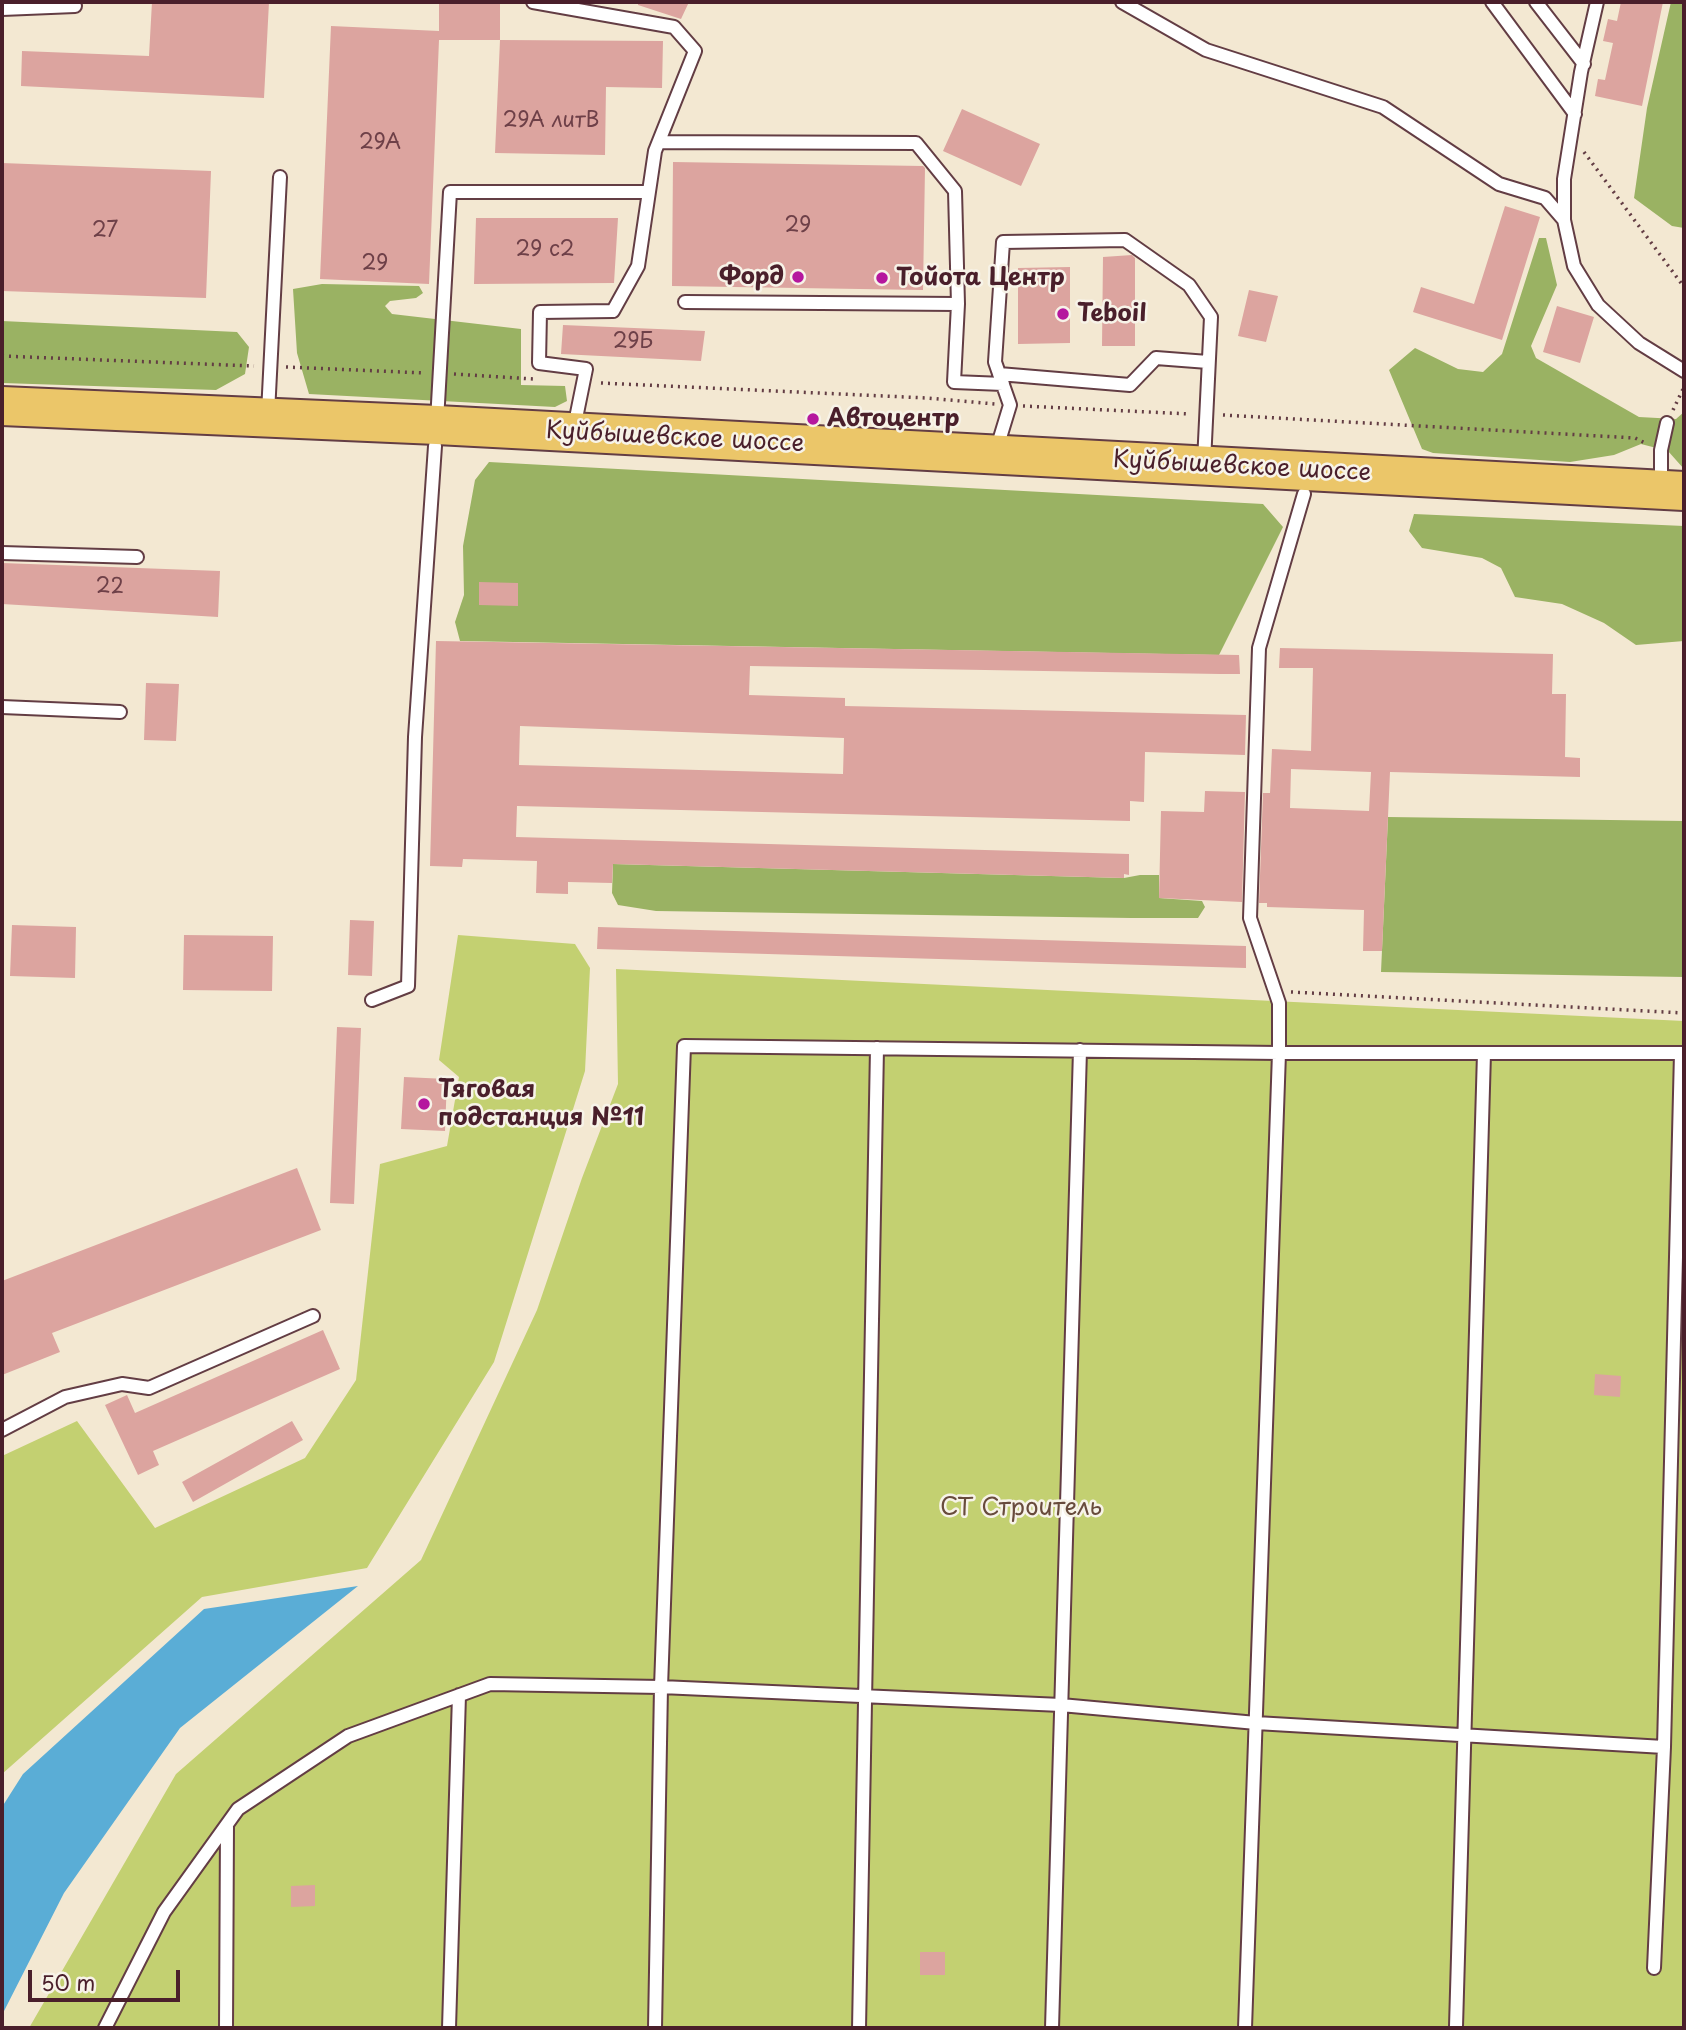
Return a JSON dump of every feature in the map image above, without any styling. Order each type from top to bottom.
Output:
[{"type":"main road","name":"Куйбышевское шоссе","points":[[2,406],[268,417],[436,436],[1304,494],[1557,505],[1676,498]]},
{"type":"main road","name":"Куйбышевское шоссе","points":[[2,428],[436,436],[573,433],[1204,464],[1676,498]]},
{"type":"lane","points":[[2,2],[2,9],[75,6]]},
{"type":"lane","points":[[533,2],[674,27],[695,51],[655,151],[638,266],[613,310],[540,312],[539,363],[586,369],[573,433]]},
{"type":"lane","points":[[1122,2],[1206,50],[1383,107],[1499,184],[1545,198],[1564,220]]},
{"type":"lane","points":[[1492,2],[1575,114]]},
{"type":"lane","points":[[1536,2],[1584,65]]},
{"type":"lane","points":[[1597,2],[1564,179],[1564,220],[1574,267],[1598,305],[1639,343],[1684,371]]},
{"type":"lane","points":[[659,142],[916,143],[955,191],[958,304],[954,382],[1001,379],[1130,385],[1156,358],[1208,362]]},
{"type":"lane","points":[[268,417],[281,177]]},
{"type":"lane","points":[[372,1000],[408,986],[415,737],[450,192],[649,192]]},
{"type":"lane","points":[[995,455],[1010,405],[995,362],[1003,242],[1125,240],[1189,285],[1211,317],[1204,464]]},
{"type":"lane","points":[[685,302],[958,304]]},
{"type":"lane","points":[[1667,422],[1661,450],[1676,498]]},
{"type":"lane","points":[[1245,2028],[1279,1053],[1279,1003],[1250,918],[1259,648],[1304,494]]},
{"type":"lane","points":[[2,553],[137,557]]},
{"type":"lane","points":[[2,707],[120,712]]},
{"type":"lane","points":[[655,2028],[661,1687],[684,1046],[1279,1053],[1683,1053],[1664,1746],[1654,1968]]},
{"type":"lane","points":[[859,2028],[877,1048]]},
{"type":"lane","points":[[1052,2028],[1080,1050]]},
{"type":"lane","points":[[1456,2026],[1462,1737],[1485,1053]]},
{"type":"lane","points":[[2,1430],[65,1396],[122,1384],[149,1388],[313,1316]]},
{"type":"lane","points":[[105,2028],[164,1912],[238,1809],[348,1736],[490,1684],[661,1687],[1061,1705],[1256,1723],[1462,1737],[1664,1746]]},
{"type":"lane","points":[[449,2028],[459,1695]]},
{"type":"lane","points":[[226,2028],[227,1825]]},
{"type":"path","points":[[1571,135],[1684,287]]},
{"type":"path","points":[[1667,422],[1684,387]]},
{"type":"path","points":[[1130,412],[1635,438],[1661,450]]},
{"type":"path","points":[[1275,991],[1684,1013]]},
{"type":"green space","points":[[1671,2],[1684,2],[1684,228],[1672,226],[1634,198],[1647,108]]},
{"type":"green space","points":[[1539,238],[1546,238],[1557,285],[1531,346],[1536,358],[1639,417],[1676,419],[1684,412],[1684,469],[1668,451],[1641,444],[1614,455],[1570,462],[1433,453],[1422,449],[1389,370],[1415,348],[1458,369],[1483,372],[1502,354]]},
{"type":"green space","points":[[322,284],[419,286],[423,293],[416,298],[390,301],[385,306],[392,314],[521,329],[521,385],[565,386],[567,401],[555,407],[309,394],[297,353],[293,289]]},
{"type":"green space","points":[[2,321],[237,332],[249,347],[245,374],[216,390],[2,383]]},
{"type":"green space","points":[[489,462],[1263,504],[1283,527],[1219,655],[460,641],[455,622],[464,595],[463,546],[475,480]]},
{"type":"green space","points":[[1414,514],[1684,526],[1684,641],[1636,645],[1604,623],[1562,604],[1515,597],[1501,568],[1482,558],[1422,548],[1409,531]]},
{"type":"green space","points":[[1388,817],[1684,821],[1684,977],[1381,972]]},
{"type":"green space","points":[[613,864],[1124,878],[1159,875],[1159,898],[1202,901],[1205,907],[1198,918],[656,911],[618,905],[612,893]]},
{"type":"green space","points":[[458,935],[575,944],[590,968],[585,1071],[494,1362],[367,1568],[202,1597],[2,1774],[2,1456],[77,1421],[155,1528],[305,1458],[356,1380],[380,1164],[447,1146],[459,1077],[439,1060]]},
{"type":"green space","name":"СТ Строитель","points":[[616,969],[1684,1021],[1684,2028],[29,2028],[176,1774],[421,1560],[537,1310],[582,1178],[618,1084]]},
{"type":"water","points":[[358,1586],[180,1728],[64,1893],[2,2015],[2,1807],[23,1774],[204,1609]]},
{"type":"building","points":[[152,2],[269,2],[264,98],[21,86],[22,51],[149,56]]},
{"type":"building","points":[[439,2],[500,2],[500,40],[439,40],[429,284],[320,279],[331,26],[439,31]]},
{"type":"building","points":[[638,2],[689,2],[681,19],[638,5]]},
{"type":"building","points":[[1621,2],[1663,2],[1642,106],[1595,96],[1598,79],[1605,80],[1613,43],[1603,41],[1608,19],[1617,21]]},
{"type":"building","points":[[500,40],[663,41],[662,88],[606,87],[605,155],[495,153]]},
{"type":"building","points":[[962,109],[1040,144],[1021,186],[943,151]]},
{"type":"building","points":[[673,162],[923,166],[923,290],[672,286]]},
{"type":"building","points":[[2,163],[211,171],[206,298],[2,291]]},
{"type":"building","points":[[1505,206],[1540,217],[1502,340],[1413,312],[1421,287],[1474,304]]},
{"type":"building","points":[[476,218],[618,218],[614,283],[474,284]]},
{"type":"building","points":[[1132,255],[1135,258],[1135,346],[1102,346],[1103,257]]},
{"type":"building","points":[[1070,267],[1070,343],[1018,344],[1018,268]]},
{"type":"building","points":[[1249,290],[1278,296],[1266,342],[1238,336]]},
{"type":"building","points":[[1557,306],[1594,317],[1580,363],[1543,352]]},
{"type":"building","points":[[563,325],[705,331],[701,361],[561,354]]},
{"type":"building","points":[[2,563],[220,571],[218,617],[2,604]]},
{"type":"building","points":[[479,582],[518,583],[518,606],[479,605]]},
{"type":"building","points":[[436,641],[1239,655],[1240,674],[750,666],[749,695],[845,698],[845,706],[1246,715],[1245,755],[1145,752],[1144,802],[1130,801],[1130,821],[517,806],[516,837],[1129,854],[1129,875],[1124,874],[1124,878],[613,864],[612,883],[568,882],[568,894],[536,893],[537,861],[463,859],[462,867],[430,866]],"holes":[[[520,726],[844,738],[843,774],[519,765]]]},
{"type":"building","points":[[1280,648],[1553,654],[1552,694],[1566,694],[1565,757],[1580,758],[1580,777],[1390,772],[1382,951],[1363,951],[1364,910],[1267,907],[1267,903],[1259,903],[1263,793],[1270,793],[1272,749],[1311,751],[1313,668],[1279,668]],"holes":[[[1291,769],[1371,772],[1369,811],[1290,808]]]},
{"type":"building","points":[[146,683],[179,684],[176,741],[144,740]]},
{"type":"building","points":[[1205,791],[1245,792],[1242,902],[1159,898],[1161,811],[1204,812]]},
{"type":"building","points":[[350,920],[374,921],[372,976],[348,975]]},
{"type":"building","points":[[12,925],[76,927],[75,978],[10,976]]},
{"type":"building","points":[[598,927],[1246,946],[1246,968],[597,949]]},
{"type":"building","points":[[184,935],[273,936],[272,991],[183,990]]},
{"type":"building","points":[[337,1027],[361,1028],[354,1204],[330,1203]]},
{"type":"building","name":"Тяговая подстанция №11","points":[[404,1077],[447,1079],[445,1131],[401,1129]]},
{"type":"building","points":[[297,1168],[321,1230],[52,1333],[60,1352],[2,1375],[2,1281]]},
{"type":"building","points":[[323,1330],[340,1369],[153,1451],[159,1465],[138,1475],[105,1405],[127,1395],[135,1413]]},
{"type":"building","points":[[1595,1374],[1621,1376],[1620,1397],[1594,1395]]},
{"type":"building","points":[[292,1421],[303,1440],[193,1502],[182,1482]]},
{"type":"building","points":[[315,1885],[315,1906],[291,1907],[291,1886]]},
{"type":"building","points":[[920,1952],[945,1952],[945,1975],[920,1975]]},
{"type":"place","name":"Форд","points":[[798,277]]},
{"type":"place","name":"Тойота Центр","points":[[882,278]]},
{"type":"place","name":"Teboil","points":[[1063,314]]},
{"type":"place","name":"Автоцентр","points":[[813,419]]},
{"type":"place","name":"Тяговая подстанция №11","points":[[424,1104]]}]
